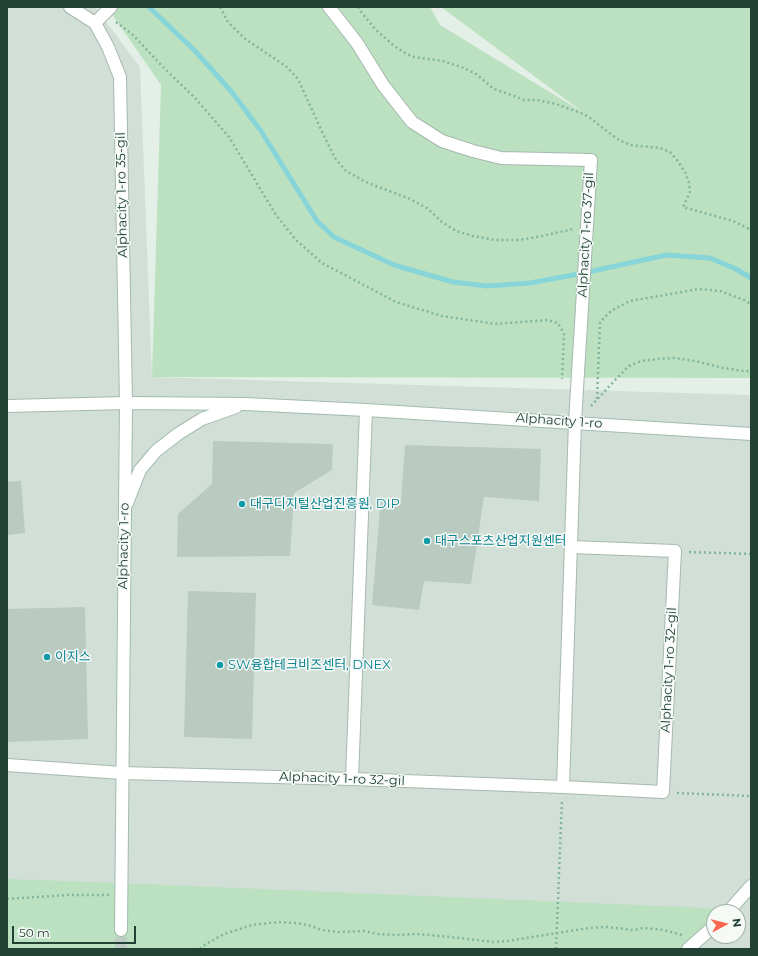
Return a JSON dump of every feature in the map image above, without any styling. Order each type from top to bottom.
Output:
[{"type":"street","name":"Alphacity 1-ro 35-gil","points":[[70,7],[94,23],[108,47],[120,77],[126,403]]},
{"type":"street","name":"Alphacity 1-ro 37-gil","points":[[329,7],[357,43],[383,84],[412,122],[442,141],[501,158],[591,160],[575,422]]},
{"type":"street","points":[[94,23],[108,10]]},
{"type":"street","points":[[7,406],[126,403]]},
{"type":"street","name":"Alphacity 1-ro","points":[[121,930],[126,403],[244,404],[366,410],[751,434]]},
{"type":"street","points":[[125,509],[140,470],[156,451],[178,434],[202,419],[244,404]]},
{"type":"street","points":[[352,779],[366,410]]},
{"type":"street","points":[[563,788],[575,422]]},
{"type":"street","points":[[572,547],[675,551]]},
{"type":"street","name":"Alphacity 1-ro 32-gil","points":[[7,765],[122,773],[352,779],[663,792],[675,551]]},
{"type":"street","points":[[735,904],[751,886]]},
{"type":"street","points":[[688,949],[706,933]]},
{"type":"path","points":[[220,7],[228,22],[244,38],[287,67],[298,79],[335,158],[346,172],[368,183],[408,198],[427,208],[442,222],[456,231],[473,236],[495,240],[519,240],[587,226]]},
{"type":"path","points":[[358,7],[376,30],[403,52],[414,57],[443,61],[464,68],[476,74],[494,89],[524,100],[537,100],[556,104],[589,116],[619,140],[630,145],[660,148],[670,152],[685,172],[689,183],[690,192],[683,207],[733,221],[751,230]]},
{"type":"path","points":[[108,10],[195,98],[229,137],[276,215],[296,240],[322,263],[396,302],[442,316],[495,324],[548,320],[558,323],[564,334],[562,379]]},
{"type":"path","points":[[597,399],[600,322],[611,311],[630,301],[699,289],[720,291],[751,304]]},
{"type":"path","points":[[575,422],[629,366],[641,361],[674,358],[737,370],[751,371]]},
{"type":"path","points":[[675,551],[751,554]]},
{"type":"path","points":[[556,949],[563,788]]},
{"type":"path","points":[[663,792],[751,796]]},
{"type":"path","points":[[7,900],[67,895],[121,894]]},
{"type":"path","points":[[200,949],[224,934],[252,925],[279,922],[308,925],[322,930],[338,932],[365,930],[377,934],[451,936],[493,942],[607,927],[632,930],[644,928],[664,930],[700,939]]},
{"type":"shaded area","points":[[7,7],[95,7],[140,67],[152,377],[751,395],[751,949],[7,949]]},
{"type":"green space","points":[[107,7],[430,7],[440,25],[584,113],[441,7],[751,7],[751,378],[152,377],[161,85]]},
{"type":"green space","points":[[7,879],[706,908],[706,932],[688,949],[7,949]]},
{"type":"building","name":"대구디지털산업진흥원, DIP","points":[[213,441],[333,444],[332,470],[294,493],[290,556],[177,557],[178,514],[212,484]]},
{"type":"building","name":"대구스포츠산업지원센터","points":[[405,445],[541,449],[539,501],[484,497],[471,584],[424,581],[419,610],[372,605],[381,498],[401,502]]},
{"type":"building","points":[[21,481],[25,533],[7,535],[7,482]]},
{"type":"building","name":"SW융합테크비즈센터, DNEX","points":[[188,591],[256,593],[252,739],[184,737]]},
{"type":"building","name":"이지스","points":[[85,607],[88,739],[8,742],[7,609]]},
{"type":"waterway","points":[[149,7],[195,51],[231,91],[261,131],[317,221],[334,237],[394,265],[453,282],[487,286],[530,283],[667,255],[710,258],[736,269],[751,278]]},
{"type":"tunnel","points":[[121,930],[121,949]]},
{"type":"place","name":"대구디지털산업진흥원, DIP","points":[[242,504]]},
{"type":"place","name":"대구스포츠산업지원센터","points":[[427,541]]},
{"type":"place","name":"이지스","points":[[47,657]]},
{"type":"place","name":"SW융합테크비즈센터, DNEX","points":[[220,665]]}]
